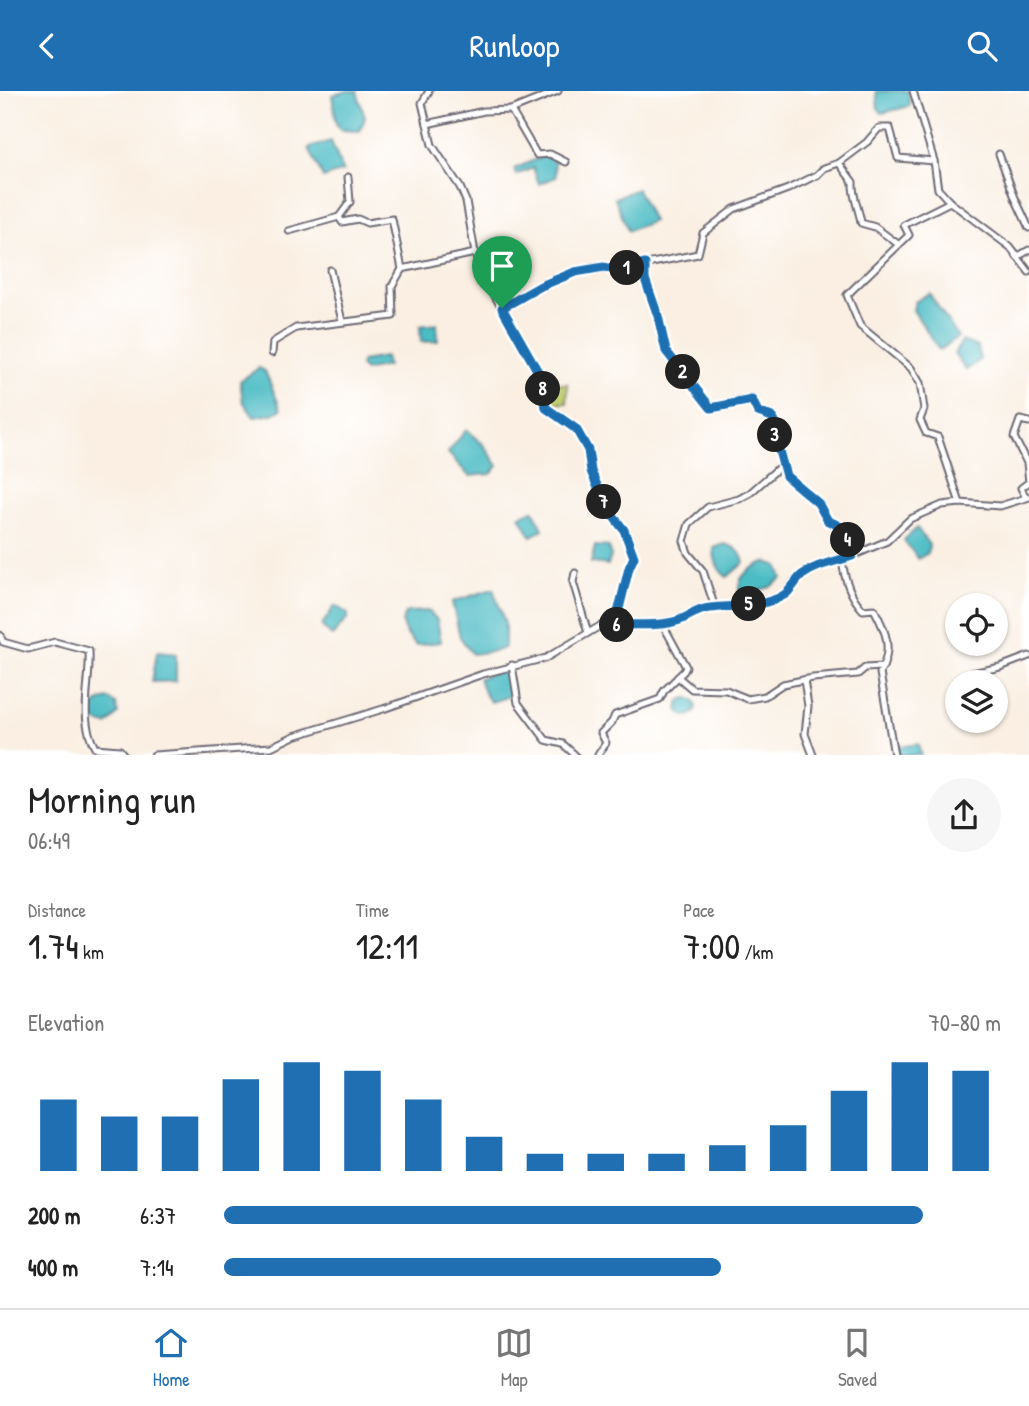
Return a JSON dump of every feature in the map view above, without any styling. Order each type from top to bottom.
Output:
[{"type":"street","points":[[429,91],[422,103],[426,124],[432,145],[467,201],[480,270],[541,377],[546,408],[576,429],[588,450],[591,471],[606,507],[615,516],[634,557],[615,625]]},
{"type":"street","points":[[426,124],[484,111],[511,110],[558,91]]},
{"type":"street","points":[[913,91],[934,160],[939,189],[950,202],[1010,247],[1029,272]]},
{"type":"street","points":[[511,110],[537,155],[550,154],[566,162]]},
{"type":"street","points":[[502,308],[541,286],[575,272],[604,267],[616,270],[698,254],[703,233],[734,209],[788,189],[817,175],[824,168],[839,163],[867,142],[879,128],[890,128],[898,158],[934,160]]},
{"type":"street","points":[[999,154],[1028,224]]},
{"type":"street","points":[[839,163],[853,182],[852,196],[859,207],[862,223],[875,227],[898,244]]},
{"type":"street","points":[[289,231],[339,217],[350,202],[348,177]]},
{"type":"street","points":[[950,202],[904,225],[909,235],[847,295],[860,326],[911,367],[920,383],[924,409],[920,420],[926,433],[938,437],[960,503]]},
{"type":"street","points":[[272,353],[273,342],[296,328],[393,316],[392,286],[402,269],[392,219],[367,223],[358,219],[342,222],[339,217]]},
{"type":"street","points":[[1017,257],[1029,250]]},
{"type":"street","points":[[402,269],[475,253]]},
{"type":"street","points":[[645,264],[645,279],[658,316],[666,351],[711,408],[752,400],[758,412],[772,417],[776,424],[774,433],[786,476],[818,503],[828,521],[840,525],[845,532],[852,556]]},
{"type":"street","points":[[330,270],[342,321]]},
{"type":"street","points":[[154,755],[238,752],[271,747],[294,736],[359,717],[423,693],[546,657],[600,627],[679,620],[696,611],[753,604],[786,594],[794,581],[807,571],[887,541],[910,519],[924,512],[942,505],[960,503],[1000,506],[1027,498],[1021,488],[1029,482],[1027,463],[1014,437],[1020,420],[1029,422]]},
{"type":"street","points":[[715,608],[703,571],[688,553],[684,541],[689,524],[708,507],[739,499],[750,493],[783,464]]},
{"type":"street","points":[[842,559],[853,597],[863,610],[874,609],[887,642],[888,655],[880,673],[894,755]]},
{"type":"street","points":[[575,573],[573,582],[588,633]]},
{"type":"street","points":[[598,755],[606,743],[601,733],[615,715],[660,699],[686,667],[662,623]]},
{"type":"street","points":[[0,635],[3,642],[28,649],[55,642],[89,651],[85,705],[91,741],[95,748],[120,750],[124,755]]},
{"type":"street","points":[[986,670],[1029,656]]},
{"type":"street","points":[[512,665],[519,703],[524,714],[537,726],[546,740],[563,744],[575,755]]},
{"type":"street","points":[[678,677],[692,688],[726,690],[748,699],[765,696],[783,684],[858,674],[865,668],[883,667]]},
{"type":"street","points":[[804,680],[808,706],[805,734],[813,755]]},
{"type":"green space","points":[[549,384],[568,384],[567,403],[549,404]]},
{"type":"water","points":[[357,91],[365,118],[360,131],[340,130],[336,123],[332,95]]},
{"type":"water","points":[[876,91],[908,91],[910,106],[882,113],[878,108]]},
{"type":"water","points":[[331,141],[343,171],[323,178],[309,148]]},
{"type":"water","points":[[546,155],[554,161],[556,177],[539,184],[533,168],[516,175],[514,169]]},
{"type":"water","points":[[637,189],[653,221],[628,231],[615,198]]},
{"type":"water","points":[[929,293],[958,337],[939,350],[913,310],[915,302]]},
{"type":"water","points":[[437,324],[438,341],[421,342],[420,326]]},
{"type":"water","points":[[962,341],[978,347],[980,360],[966,370],[954,354]]},
{"type":"water","points":[[385,357],[387,366],[365,371],[360,367],[362,361]]},
{"type":"water","points":[[259,368],[265,371],[281,409],[273,414],[254,417],[243,401],[240,381]]},
{"type":"water","points":[[466,430],[484,445],[498,466],[491,474],[469,476],[448,453]]},
{"type":"water","points":[[533,510],[543,529],[531,536],[520,516]]},
{"type":"water","points":[[917,528],[929,545],[928,553],[918,559],[904,540]]},
{"type":"water","points":[[724,544],[737,550],[744,563],[727,577],[718,568],[714,552],[714,548]]},
{"type":"water","points":[[595,546],[609,547],[611,556],[608,565],[591,563]]},
{"type":"water","points":[[765,562],[777,565],[782,578],[770,587],[740,595],[739,583],[745,574]]},
{"type":"water","points":[[493,589],[505,623],[505,647],[472,654],[460,637],[452,602]]},
{"type":"water","points":[[336,606],[348,614],[348,618],[332,636],[322,625]]},
{"type":"water","points":[[429,611],[437,620],[441,642],[416,645],[409,638],[402,621],[407,612]]},
{"type":"water","points":[[157,652],[176,654],[176,681],[152,682]]},
{"type":"water","points":[[507,668],[513,692],[510,696],[491,702],[484,693],[479,678]]},
{"type":"water","points":[[687,698],[693,701],[696,707],[693,713],[687,716],[681,713],[678,707],[681,701]]},
{"type":"water","points":[[109,699],[116,704],[118,714],[107,725],[95,722],[93,707],[100,701]]},
{"type":"water","points":[[918,744],[921,755],[899,755],[896,747]]},
{"type":"route","points":[[645,264],[645,279],[658,316],[666,351],[711,408],[752,400],[758,412],[772,417],[776,424],[774,433],[786,476],[818,503],[828,521],[840,525],[845,532],[852,556],[807,571],[794,581],[786,594],[772,599],[753,604],[709,608],[679,620],[615,625],[634,557],[624,530],[606,507],[591,471],[588,450],[576,429],[546,408],[541,377],[502,308],[541,286],[575,272],[604,267],[616,270],[645,264]]}]
